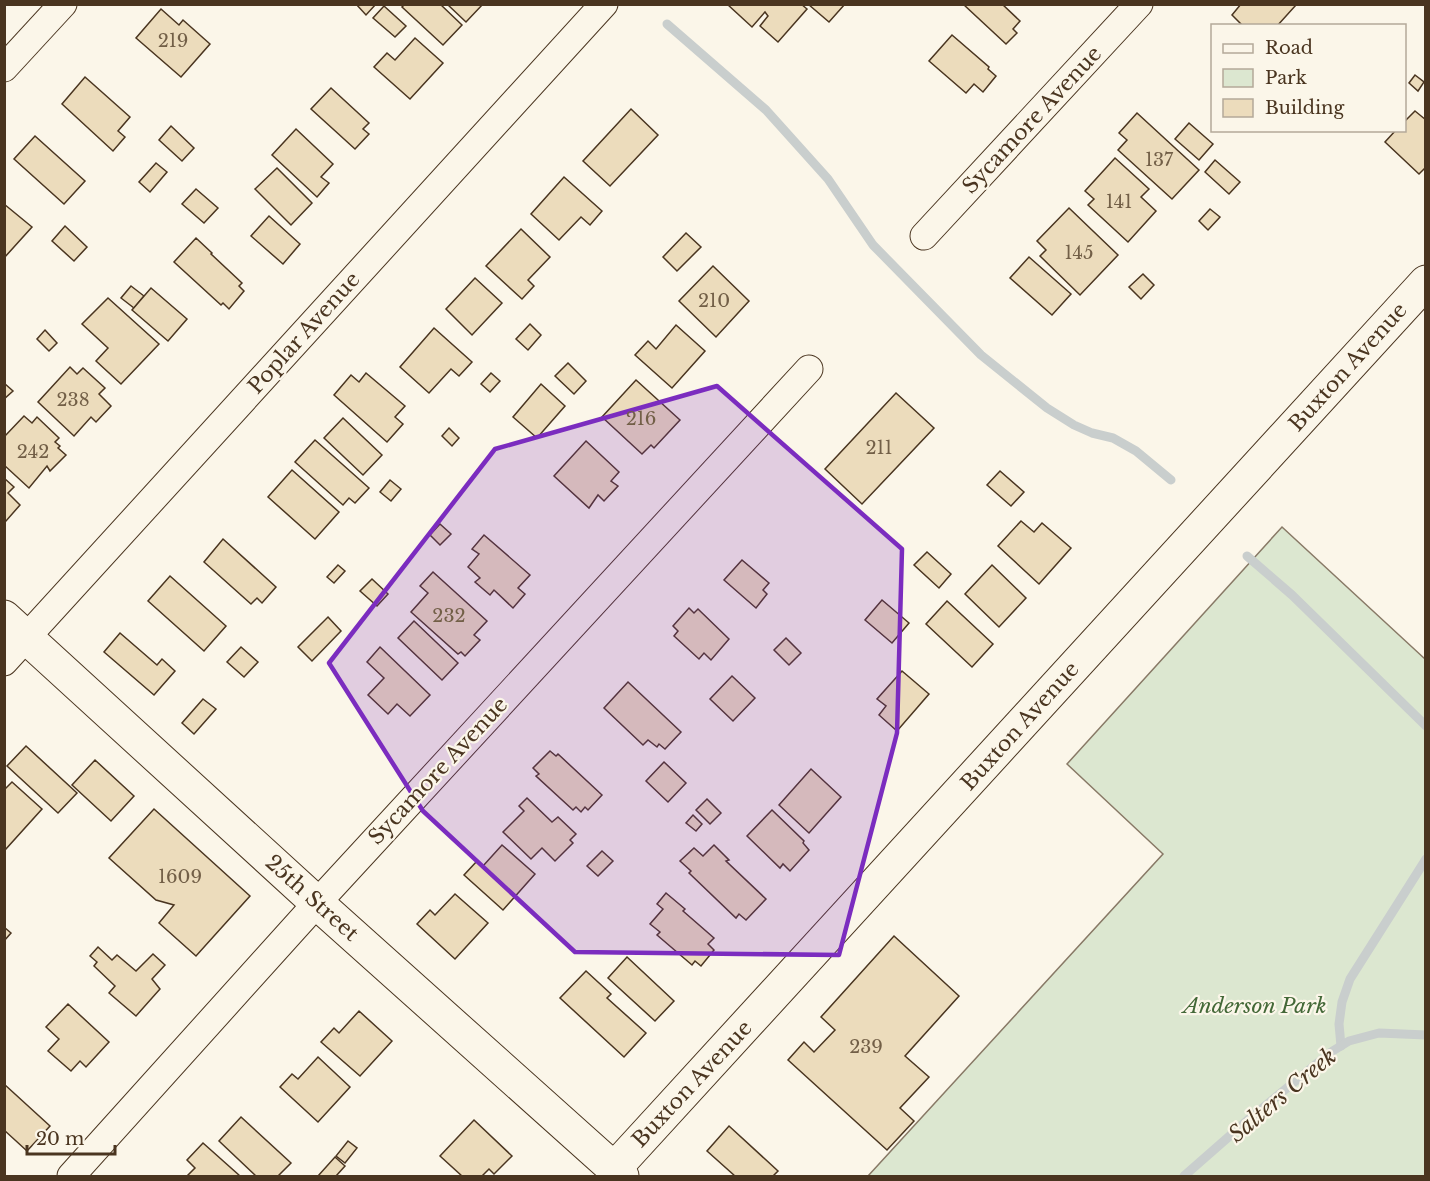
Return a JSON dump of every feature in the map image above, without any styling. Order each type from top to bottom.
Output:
[{"type":"street","points":[[4,68],[63,4]]},
{"type":"street","name":"Poplar Avenue","points":[[4,662],[16,627],[604,4]]},
{"type":"street","name":"Sycamore Avenue","points":[[924,236],[1139,4]]},
{"type":"street","name":"Buxton Avenue","points":[[618,1173],[1425,282]]},
{"type":"street","name":"Sycamore Avenue","points":[[71,1176],[317,903],[809,369]]},
{"type":"street","name":"25th Street","points":[[16,627],[317,903],[618,1173]]},
{"type":"highlighted area","points":[[717,386],[902,549],[897,733],[839,955],[575,952],[423,811],[329,663],[495,449]]},
{"type":"green space","name":"Anderson Park","points":[[1282,527],[1425,659],[1425,1176],[868,1176],[1163,854],[1067,764]]},
{"type":"building","points":[[356,4],[376,4],[366,15]]},
{"type":"building","points":[[405,4],[440,4],[462,25],[443,45],[402,7]]},
{"type":"building","points":[[447,4],[483,4],[466,22]]},
{"type":"building","points":[[727,4],[801,4],[807,9],[778,42],[760,26],[768,16],[765,12],[752,27]]},
{"type":"building","points":[[808,4],[845,4],[829,22]]},
{"type":"building","points":[[963,4],[1002,4],[1020,21],[1013,29],[1017,33],[1006,44]]},
{"type":"building","points":[[1241,4],[1296,4],[1279,24],[1241,24],[1232,15]]},
{"type":"building","points":[[384,6],[406,26],[395,37],[373,18]]},
{"type":"building","points":[[161,9],[179,25],[183,20],[210,44],[181,77],[136,38]]},
{"type":"building","points":[[952,35],[989,67],[988,69],[996,76],[983,92],[974,84],[966,93],[929,61]]},
{"type":"building","points":[[415,38],[443,63],[410,99],[374,67],[387,53],[395,60]]},
{"type":"building","points":[[1415,75],[1424,82],[1418,91],[1409,83]]},
{"type":"building","points":[[85,77],[130,117],[118,131],[125,137],[113,151],[62,104]]},
{"type":"building","points":[[331,88],[369,123],[363,129],[369,134],[355,149],[311,109]]},
{"type":"building","points":[[631,109],[658,135],[610,186],[583,161]]},
{"type":"building","points":[[1415,111],[1426,120],[1426,167],[1419,174],[1385,142],[1394,132],[1406,132],[1406,120]]},
{"type":"building","points":[[1137,113],[1199,170],[1172,199],[1118,150],[1127,140],[1119,133]]},
{"type":"building","points":[[1189,123],[1213,144],[1199,160],[1175,139]]},
{"type":"building","points":[[171,126],[194,148],[182,161],[159,140]]},
{"type":"building","points":[[296,129],[333,164],[321,177],[329,183],[317,197],[272,155]]},
{"type":"building","points":[[35,136],[85,181],[64,204],[14,159]]},
{"type":"building","points":[[1115,158],[1149,189],[1141,197],[1156,211],[1128,242],[1088,205],[1094,199],[1085,191]]},
{"type":"building","points":[[1215,160],[1240,182],[1229,194],[1205,172]]},
{"type":"building","points":[[156,163],[167,172],[150,192],[139,182]]},
{"type":"building","points":[[277,168],[312,203],[291,225],[255,189]]},
{"type":"building","points":[[564,177],[602,211],[590,225],[581,217],[559,240],[531,214]]},
{"type":"building","points":[[196,189],[218,208],[204,223],[182,204]]},
{"type":"building","points":[[4,204],[32,227],[4,258]]},
{"type":"building","points":[[1069,208],[1118,255],[1080,295],[1040,256],[1046,250],[1037,241]]},
{"type":"building","points":[[1210,209],[1220,217],[1208,230],[1199,221]]},
{"type":"building","points":[[269,216],[300,244],[283,264],[251,236]]},
{"type":"building","points":[[65,226],[87,247],[74,261],[52,241]]},
{"type":"building","points":[[521,229],[550,257],[528,280],[534,286],[522,299],[486,266]]},
{"type":"building","points":[[686,233],[701,247],[677,271],[663,257]]},
{"type":"building","points":[[196,238],[242,283],[239,286],[244,291],[229,309],[223,303],[221,305],[174,262]]},
{"type":"building","points":[[1029,257],[1071,294],[1052,315],[1010,278]]},
{"type":"building","points":[[713,266],[749,301],[716,337],[679,301]]},
{"type":"building","points":[[1143,274],[1154,285],[1141,299],[1129,287]]},
{"type":"building","points":[[475,278],[502,303],[472,335],[446,309]]},
{"type":"building","points":[[131,286],[144,296],[134,308],[121,298]]},
{"type":"building","points":[[151,288],[187,319],[168,341],[132,310]]},
{"type":"building","points":[[108,298],[159,344],[121,384],[96,361],[108,348],[82,324]]},
{"type":"building","points":[[530,324],[541,335],[528,350],[516,339]]},
{"type":"building","points":[[676,325],[705,351],[672,388],[635,355],[648,341],[656,349]]},
{"type":"building","points":[[434,328],[472,362],[459,376],[451,369],[429,393],[400,367]]},
{"type":"building","points":[[45,330],[57,343],[49,351],[37,339]]},
{"type":"building","points":[[568,363],[586,381],[574,394],[555,376]]},
{"type":"building","points":[[70,367],[77,374],[83,368],[105,388],[99,394],[111,406],[96,422],[91,417],[74,436],[38,402]]},
{"type":"building","points":[[366,373],[405,406],[395,417],[403,424],[387,442],[334,395],[351,375],[359,382]]},
{"type":"building","points":[[491,373],[500,381],[490,392],[481,384]]},
{"type":"building","points":[[636,380],[680,420],[654,448],[651,445],[642,454],[602,417]]},
{"type":"building","points":[[4,383],[13,391],[4,399]]},
{"type":"building","points":[[541,384],[565,406],[537,438],[513,417]]},
{"type":"building","points":[[896,393],[934,428],[862,504],[825,469]]},
{"type":"building","points":[[24,416],[32,423],[37,417],[59,438],[55,442],[66,455],[50,471],[47,466],[29,488],[4,465],[4,437]]},
{"type":"building","points":[[343,418],[382,455],[363,475],[324,438]]},
{"type":"building","points":[[449,428],[459,438],[452,446],[442,436]]},
{"type":"building","points":[[315,440],[369,488],[355,503],[349,498],[343,505],[295,462]]},
{"type":"building","points":[[586,441],[619,472],[611,481],[618,486],[604,501],[598,495],[589,508],[554,476]]},
{"type":"building","points":[[292,470],[339,512],[315,539],[268,497]]},
{"type":"building","points":[[1000,471],[1024,492],[1011,506],[987,485]]},
{"type":"building","points":[[4,478],[14,487],[8,493],[20,505],[6,521],[4,519]]},
{"type":"building","points":[[390,480],[401,489],[391,501],[380,492]]},
{"type":"building","points":[[1021,521],[1034,532],[1042,523],[1071,548],[1039,584],[998,546]]},
{"type":"building","points":[[440,524],[451,534],[440,545],[430,535]]},
{"type":"building","points":[[484,535],[530,575],[518,588],[525,594],[513,608],[494,590],[490,595],[475,582],[480,578],[468,567],[479,554],[472,549]]},
{"type":"building","points":[[223,539],[276,587],[262,603],[257,598],[251,604],[204,562]]},
{"type":"building","points":[[927,552],[951,574],[939,588],[914,565]]},
{"type":"building","points":[[742,560],[769,583],[763,590],[767,594],[756,608],[724,580]]},
{"type":"building","points":[[338,565],[345,571],[334,583],[327,577]]},
{"type":"building","points":[[992,565],[1026,598],[999,627],[965,594]]},
{"type":"building","points":[[433,572],[487,621],[474,635],[480,640],[465,656],[461,652],[458,654],[411,612],[428,593],[420,586]]},
{"type":"building","points":[[170,576],[226,626],[204,651],[148,601]]},
{"type":"building","points":[[372,579],[388,594],[377,606],[360,591]]},
{"type":"building","points":[[882,600],[909,623],[892,643],[865,620]]},
{"type":"building","points":[[947,601],[993,644],[972,667],[926,624]]},
{"type":"building","points":[[689,608],[694,613],[698,609],[729,639],[711,660],[704,653],[699,659],[674,636],[678,631],[673,626]]},
{"type":"building","points":[[328,617],[341,631],[312,661],[298,647]]},
{"type":"building","points":[[414,621],[458,663],[442,680],[398,638]]},
{"type":"building","points":[[120,633],[157,665],[162,659],[175,671],[154,695],[104,652]]},
{"type":"building","points":[[786,638],[801,653],[789,665],[774,650]]},
{"type":"building","points":[[241,647],[258,662],[244,677],[227,662]]},
{"type":"building","points":[[380,647],[430,695],[410,716],[397,704],[388,714],[368,695],[384,678],[367,662]]},
{"type":"building","points":[[902,671],[929,694],[897,731],[879,715],[886,706],[877,699]]},
{"type":"building","points":[[732,676],[755,698],[733,721],[710,699]]},
{"type":"building","points":[[628,682],[681,732],[665,749],[659,744],[657,747],[648,740],[643,745],[604,708]]},
{"type":"building","points":[[203,699],[216,709],[194,734],[182,723]]},
{"type":"building","points":[[26,746],[77,793],[58,813],[7,766]]},
{"type":"building","points":[[550,751],[556,756],[558,754],[602,795],[588,810],[585,807],[581,812],[576,807],[573,810],[536,776],[539,774],[533,768]]},
{"type":"building","points":[[95,760],[134,796],[111,821],[72,785]]},
{"type":"building","points":[[664,762],[686,783],[668,802],[646,781]]},
{"type":"building","points":[[811,769],[841,797],[809,833],[779,805]]},
{"type":"building","points":[[12,782],[42,809],[5,850],[4,790]]},
{"type":"building","points":[[527,798],[552,822],[558,817],[576,834],[570,840],[573,843],[555,861],[542,848],[531,859],[503,832],[524,811],[519,806]]},
{"type":"building","points":[[707,799],[721,813],[710,824],[696,810]]},
{"type":"building","points":[[154,809],[250,896],[196,956],[159,923],[174,905],[156,900],[109,858]]},
{"type":"building","points":[[772,810],[804,841],[803,843],[809,850],[790,871],[783,864],[780,868],[747,836]]},
{"type":"building","points":[[693,815],[702,824],[696,831],[686,823]]},
{"type":"building","points":[[502,845],[535,874],[503,910],[464,875],[477,861],[483,866]]},
{"type":"building","points":[[714,845],[729,860],[726,861],[766,899],[746,920],[739,914],[736,918],[689,873],[691,871],[680,861],[694,848],[703,856]]},
{"type":"building","points":[[602,851],[613,861],[598,876],[587,866]]},
{"type":"building","points":[[666,893],[714,938],[708,944],[714,950],[701,966],[695,961],[692,965],[657,935],[660,932],[650,924],[663,909],[657,904]]},
{"type":"building","points":[[455,894],[488,923],[455,959],[417,924],[430,910],[435,915]]},
{"type":"building","points":[[4,927],[11,933],[4,941]]},
{"type":"building","points":[[894,936],[959,996],[905,1056],[929,1077],[900,1108],[914,1121],[887,1150],[788,1060],[804,1042],[814,1052],[835,1030],[821,1017]]},
{"type":"building","points":[[98,947],[112,960],[117,955],[136,971],[153,954],[165,965],[152,979],[160,989],[136,1016],[109,993],[115,986],[94,966],[97,962],[90,956]]},
{"type":"building","points":[[627,957],[674,1001],[655,1021],[608,978]]},
{"type":"building","points":[[586,971],[611,994],[607,998],[646,1033],[624,1057],[560,998]]},
{"type":"building","points":[[68,1004],[109,1042],[86,1067],[80,1061],[71,1071],[48,1051],[59,1039],[46,1027]]},
{"type":"building","points":[[359,1011],[392,1041],[360,1076],[321,1042],[334,1028],[339,1033]]},
{"type":"building","points":[[318,1057],[350,1087],[318,1122],[280,1087],[292,1074],[298,1079]]},
{"type":"building","points":[[4,1084],[50,1126],[27,1151],[4,1130]]},
{"type":"building","points":[[241,1117],[291,1163],[278,1176],[256,1176],[219,1141]]},
{"type":"building","points":[[474,1120],[512,1156],[494,1174],[489,1169],[482,1176],[462,1176],[440,1156]]},
{"type":"building","points":[[729,1126],[778,1171],[773,1176],[735,1176],[707,1151]]},
{"type":"building","points":[[348,1141],[357,1148],[345,1163],[336,1156]]},
{"type":"building","points":[[203,1143],[240,1176],[187,1176],[195,1168],[187,1160]]},
{"type":"building","points":[[335,1157],[345,1166],[336,1176],[318,1176]]},
{"type":"waterway","points":[[667,24],[766,110],[828,179],[873,245],[981,355],[1047,408],[1074,425],[1092,433],[1113,438],[1136,451],[1171,480]]},
{"type":"waterway","points":[[1247,556],[1292,595],[1426,726]]},
{"type":"waterway","points":[[1341,1046],[1339,1024],[1342,1002],[1350,979],[1426,859]]},
{"type":"waterway","name":"Salters Creek","points":[[1184,1176],[1249,1119],[1331,1052],[1349,1041],[1379,1033],[1426,1035]]}]
